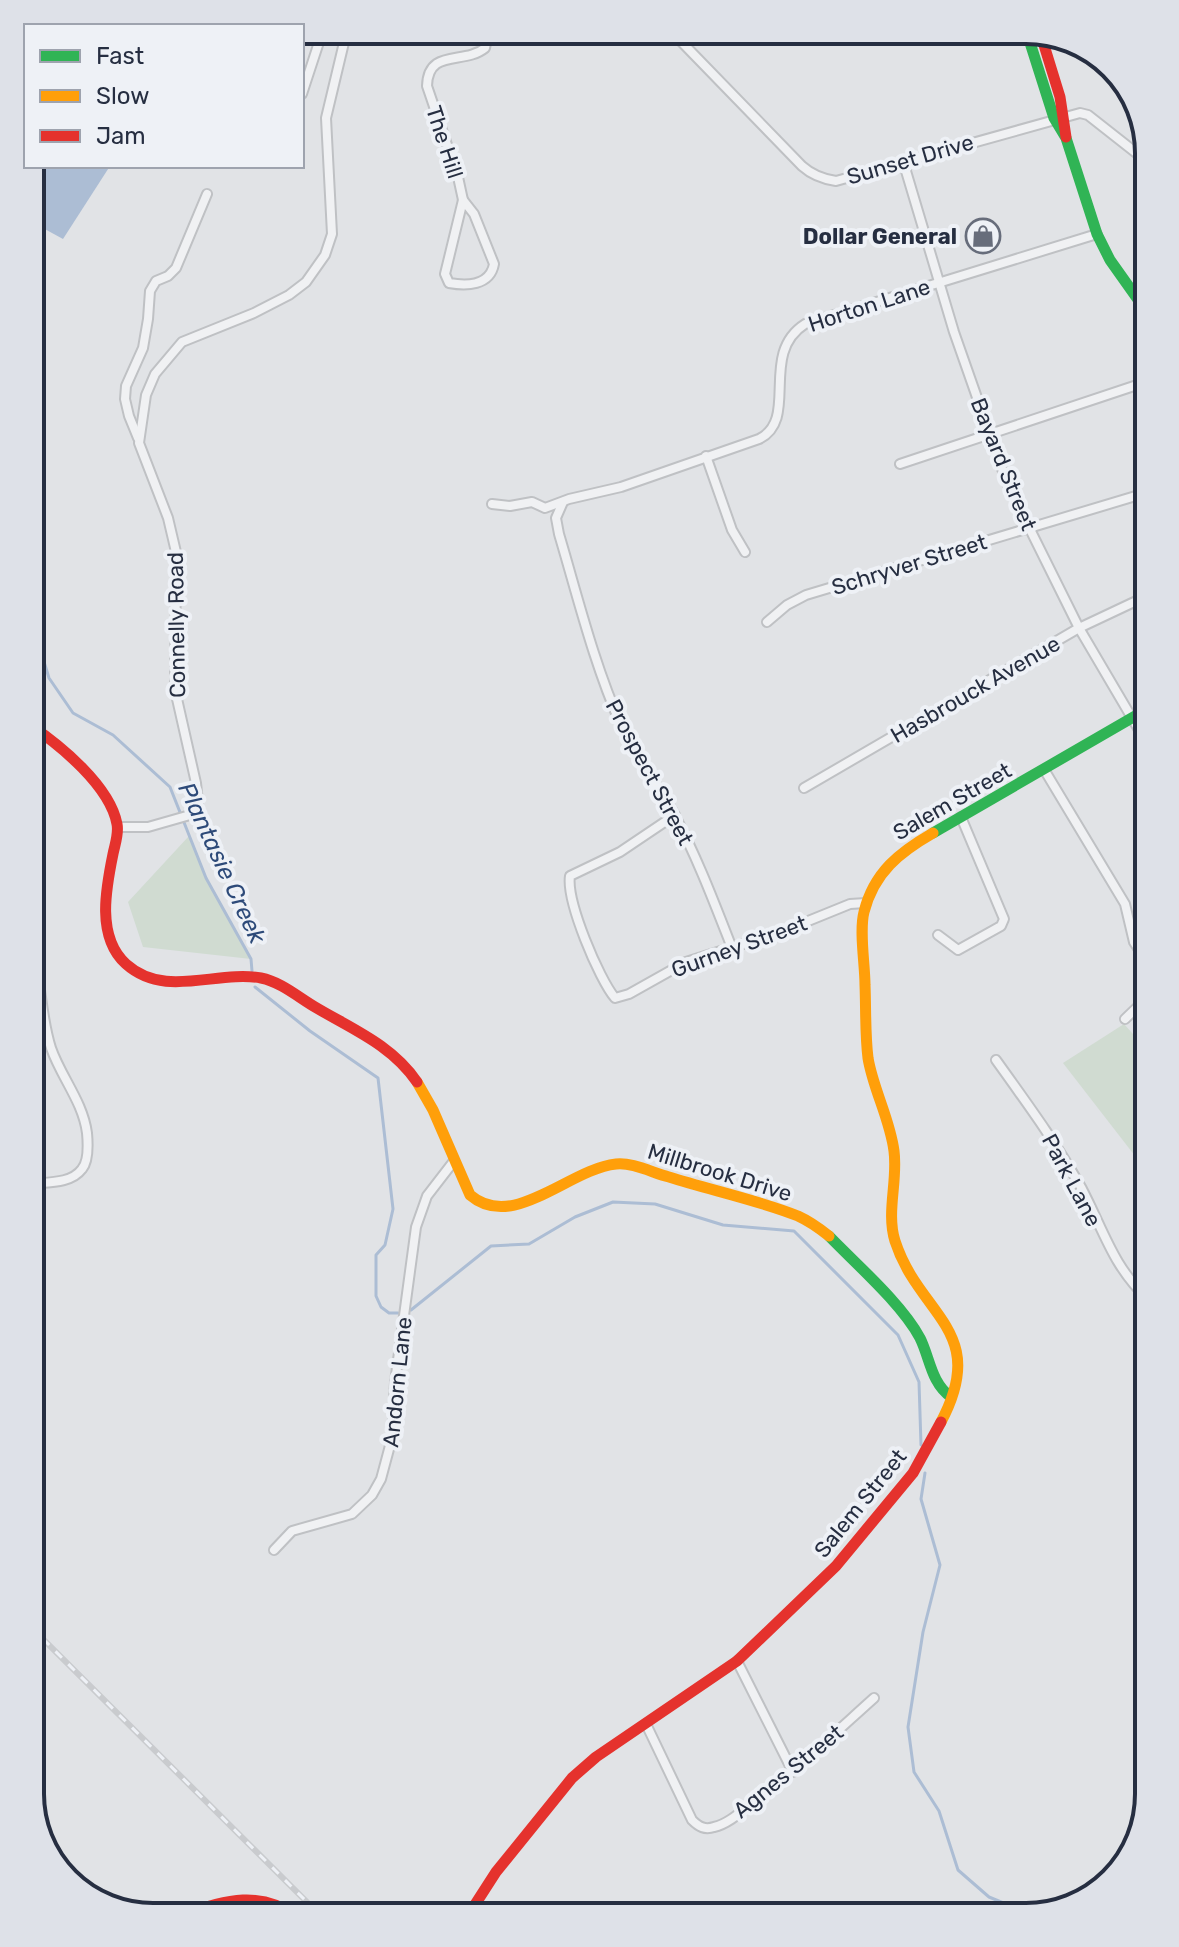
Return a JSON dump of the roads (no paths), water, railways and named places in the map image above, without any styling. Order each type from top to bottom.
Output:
[{"type":"main road","points":[[1031,44],[1060,117]]},
{"type":"main road","points":[[1043,45],[1060,117],[1097,234],[1110,260],[1135,295]]},
{"type":"main road","name":"Salem Street","points":[[476,1903],[496,1872],[563,1787],[596,1757],[737,1661],[836,1566],[920,1463],[951,1397],[958,1364],[953,1340],[906,1266],[892,1228],[894,1150],[868,1058],[862,925],[866,903],[877,879],[890,862],[917,841],[1045,771],[1135,716]]},
{"type":"main road","points":[[44,736],[70,756],[85,773],[106,799],[118,827]]},
{"type":"main road","name":"Millbrook Drive","points":[[118,827],[105,907],[108,928],[124,961],[163,982],[265,979],[373,1041],[405,1066],[426,1097],[475,1201],[490,1207],[526,1202],[593,1168],[621,1163],[797,1216],[828,1235],[910,1321],[934,1377],[942,1391],[951,1397]]},
{"type":"main road","points":[[223,1903],[252,1897],[274,1903]]},
{"type":"street","points":[[304,88],[318,44]]},
{"type":"street","name":"Connelly Road","points":[[118,827],[148,827],[190,815],[196,810],[198,802],[175,690],[176,552],[168,518],[139,443],[143,409],[155,374],[182,342],[254,313],[289,295],[306,282],[325,255],[332,234],[326,118],[344,44]]},
{"type":"street","name":"The Hill","points":[[463,200],[445,274],[449,283],[460,285],[485,279],[492,272],[494,264],[474,214],[463,200],[427,79],[436,63],[443,59],[476,55],[486,44]]},
{"type":"street","name":"Sunset Drive","points":[[684,44],[811,174],[836,181],[1060,117]]},
{"type":"street","points":[[1060,117],[1080,113],[1088,115],[1135,152]]},
{"type":"street","name":"Bayard Street","points":[[903,161],[939,282],[1007,483],[1079,628],[1135,723]]},
{"type":"street","points":[[139,443],[125,399],[126,386],[143,348],[150,291],[156,281],[176,268],[207,194]]},
{"type":"street","name":"Horton Lane","points":[[492,504],[510,506],[532,502],[545,508],[621,487],[759,439],[772,430],[777,417],[782,352],[798,329],[816,320],[1097,234]]},
{"type":"street","points":[[900,464],[1135,386]]},
{"type":"street","points":[[706,456],[732,530],[745,552]]},
{"type":"street","name":"Schryver Street","points":[[767,622],[787,605],[806,595],[1135,496]]},
{"type":"street","name":"Prospect Street","points":[[564,502],[556,518],[594,652],[623,728],[675,815],[732,948]]},
{"type":"street","name":"Hasbrouck Avenue","points":[[804,788],[1079,628],[1135,602]]},
{"type":"street","points":[[1045,771],[1125,904],[1135,944]]},
{"type":"street","name":"Gurney Street","points":[[675,815],[620,852],[572,874],[569,880],[578,922],[615,998],[629,994],[686,962],[850,904],[866,903]]},
{"type":"street","points":[[938,935],[958,950],[1001,926],[1004,919],[961,817]]},
{"type":"street","points":[[1125,1019],[1135,1009]]},
{"type":"street","points":[[44,1021],[57,1063],[82,1112],[87,1150],[85,1163],[72,1178],[44,1182]]},
{"type":"street","name":"Park Lane","points":[[996,1060],[1054,1142],[1083,1191],[1104,1239],[1123,1272],[1135,1285]]},
{"type":"street","name":"Andorn Lane","points":[[274,1550],[292,1531],[352,1514],[372,1495],[381,1479],[392,1438],[395,1382],[416,1227],[427,1196],[454,1161]]},
{"type":"street","points":[[737,1661],[793,1772]]},
{"type":"street","name":"Agnes Street","points":[[646,1724],[687,1811],[697,1825],[710,1828],[719,1826],[793,1772],[874,1698]]},
{"type":"water","points":[[44,168],[109,168],[63,239],[44,229]]},
{"type":"waterway","name":"Plantasie Creek","points":[[44,662],[49,678],[73,713],[113,735],[170,787],[206,878],[251,959],[252,971]]},
{"type":"waterway","name":"Plantasie Creek","points":[[255,987],[310,1031],[378,1078],[393,1209],[385,1245],[376,1255],[376,1296],[381,1307],[389,1313],[398,1313]]},
{"type":"waterway","name":"Plantasie Creek","points":[[411,1310],[491,1246],[529,1244],[575,1217],[613,1202],[655,1204],[723,1225],[794,1231],[898,1335],[919,1382],[921,1445]]},
{"type":"waterway","name":"Plantasie Creek","points":[[925,1473],[921,1499],[940,1565],[923,1632],[908,1727],[914,1772],[939,1811],[958,1870],[989,1897],[1004,1903]]},
{"type":"railway","points":[[44,1640],[308,1903]]},
{"type":"place","name":"Dollar General","points":[[983,236]]}]
